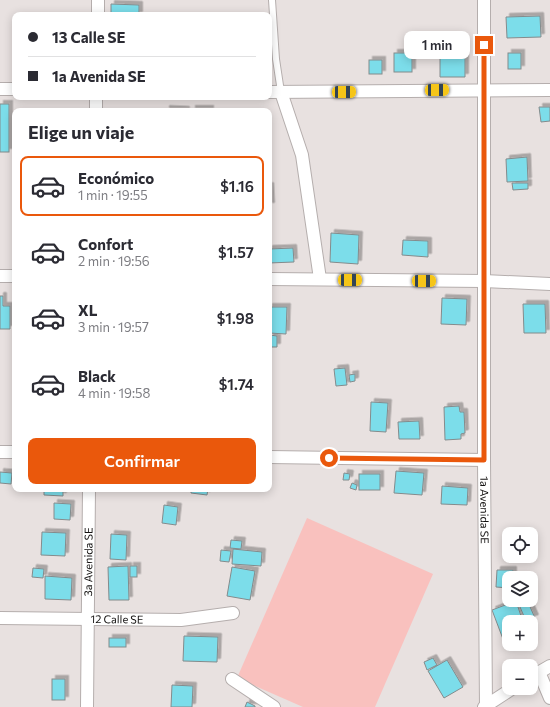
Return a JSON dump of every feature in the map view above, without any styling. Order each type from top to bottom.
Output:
[{"type":"street","points":[[98,0],[98,12]]},
{"type":"street","name":"1a Avenida SE","points":[[484,0],[485,706]]},
{"type":"street","points":[[0,89],[12,89]]},
{"type":"street","points":[[320,279],[302,155],[275,92],[550,90]]},
{"type":"street","points":[[0,276],[12,276]]},
{"type":"street","points":[[272,279],[484,281],[550,284]]},
{"type":"street","points":[[0,452],[12,452]]},
{"type":"street","points":[[272,457],[484,460]]},
{"type":"street","name":"3a Avenida SE","points":[[87,707],[89,492]]},
{"type":"street","name":"12 Calle SE","points":[[0,618],[182,620],[234,613]]},
{"type":"street","points":[[538,672],[550,666]]},
{"type":"street","points":[[538,679],[550,698]]},
{"type":"street","points":[[232,680],[274,707]]},
{"type":"street","points":[[485,706],[502,695]]},
{"type":"lane","points":[[272,0],[276,59],[275,92]]},
{"type":"shaded area","points":[[307,518],[433,574],[375,707],[303,707],[237,678]]},
{"type":"building","points":[[111,4],[139,5],[139,12],[111,12]]},
{"type":"building","points":[[540,16],[541,37],[507,38],[506,17]]},
{"type":"building","points":[[440,41],[465,42],[465,77],[440,77]]},
{"type":"building","points":[[394,53],[412,53],[412,72],[394,72]]},
{"type":"building","points":[[508,53],[521,53],[521,69],[508,69]]},
{"type":"building","points":[[369,60],[382,60],[382,74],[369,74]]},
{"type":"building","points":[[0,104],[9,104],[9,152],[0,152]]},
{"type":"building","points":[[539,107],[550,107],[550,121],[541,122]]},
{"type":"building","points":[[527,157],[528,181],[507,182],[506,159]]},
{"type":"building","points":[[512,183],[528,183],[528,189],[513,190]]},
{"type":"building","points":[[331,233],[359,235],[358,264],[330,262]]},
{"type":"building","points":[[403,240],[428,241],[428,257],[402,255]]},
{"type":"building","points":[[293,248],[294,262],[272,263],[272,249]]},
{"type":"building","points":[[0,296],[3,296],[3,306],[10,306],[10,329],[0,329]]},
{"type":"building","points":[[442,298],[467,299],[466,325],[441,324]]},
{"type":"building","points":[[523,304],[545,304],[546,333],[524,333]]},
{"type":"building","points":[[272,307],[287,307],[286,334],[272,333]]},
{"type":"building","points":[[272,335],[277,336],[277,347],[272,347]]},
{"type":"building","points":[[345,368],[347,385],[336,386],[334,369]]},
{"type":"building","points":[[355,374],[355,381],[350,382],[349,375]]},
{"type":"building","points":[[371,402],[388,403],[386,432],[370,431]]},
{"type":"building","points":[[459,406],[460,412],[464,412],[465,433],[461,434],[461,439],[445,440],[444,407]]},
{"type":"building","points":[[419,421],[420,439],[399,439],[398,422]]},
{"type":"building","points":[[396,471],[424,473],[422,495],[394,493]]},
{"type":"building","points":[[0,472],[12,473],[11,484],[0,483]]},
{"type":"building","points":[[344,473],[350,474],[349,480],[343,480]]},
{"type":"building","points":[[359,474],[380,474],[380,490],[359,490]]},
{"type":"building","points":[[352,483],[357,485],[356,490],[350,488]]},
{"type":"building","points":[[442,486],[468,488],[467,505],[441,504]]},
{"type":"building","points":[[44,492],[63,492],[63,496],[44,495]]},
{"type":"building","points":[[191,492],[208,492],[207,495]]},
{"type":"building","points":[[54,503],[71,504],[70,520],[54,519]]},
{"type":"building","points":[[164,505],[178,507],[176,525],[162,523]]},
{"type":"building","points":[[42,532],[66,533],[65,556],[41,555]]},
{"type":"building","points":[[111,534],[127,535],[126,560],[110,559]]},
{"type":"building","points":[[231,540],[242,541],[241,549],[230,548]]},
{"type":"building","points":[[233,549],[262,552],[261,566],[232,564]]},
{"type":"building","points":[[221,550],[231,551],[229,562],[220,561]]},
{"type":"building","points":[[128,566],[129,600],[109,600],[108,567]]},
{"type":"building","points":[[130,566],[137,566],[137,577],[130,577]]},
{"type":"building","points":[[232,567],[255,571],[250,600],[227,596]]},
{"type":"building","points":[[33,568],[44,569],[43,578],[32,577]]},
{"type":"building","points":[[497,570],[513,570],[502,571],[502,587],[496,587]]},
{"type":"building","points":[[45,576],[72,578],[71,600],[45,599]]},
{"type":"building","points":[[502,606],[518,607],[521,615],[502,615],[502,636],[492,610]]},
{"type":"building","points":[[520,607],[530,607],[534,615],[523,615]]},
{"type":"building","points":[[184,636],[218,637],[217,662],[183,661]]},
{"type":"building","points":[[109,638],[126,638],[126,647],[109,647]]},
{"type":"building","points":[[433,658],[437,665],[427,670],[424,662]]},
{"type":"building","points":[[447,660],[463,687],[444,698],[428,671]]},
{"type":"building","points":[[52,679],[65,679],[65,700],[52,700]]},
{"type":"building","points":[[172,685],[193,686],[192,707],[171,707]]},
{"type":"building","points":[[247,702],[255,706],[255,707],[245,707]]},
{"type":"route","points":[[329,458],[484,460],[484,45]]}]
